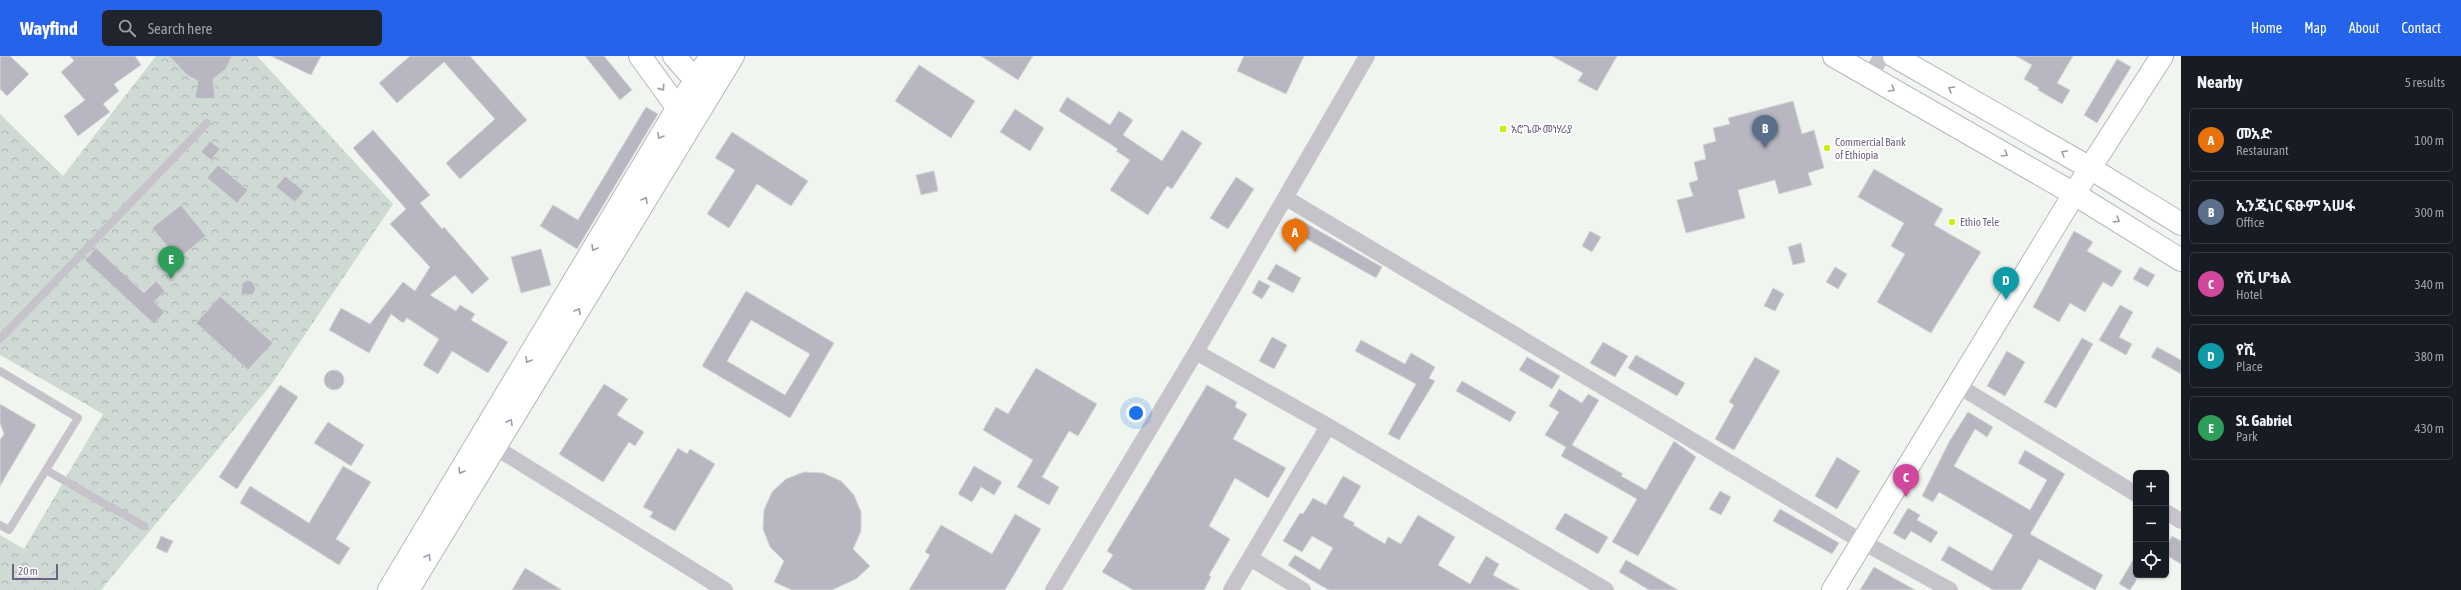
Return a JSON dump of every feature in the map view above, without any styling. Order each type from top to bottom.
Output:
[{"type":"main road","points":[[640,56],[677,109],[691,124]]},
{"type":"main road","points":[[674,56],[702,88]]},
{"type":"main road","points":[[408,590],[691,124],[711,56]]},
{"type":"main road","points":[[389,590],[677,109],[702,88],[733,56]]},
{"type":"main road","points":[[1834,56],[2076,195],[2181,260]]},
{"type":"main road","points":[[1894,56],[2090,168],[2181,224]]},
{"type":"main road","points":[[1833,590],[1957,385],[2076,195],[2090,168],[2162,56]]},
{"type":"street","points":[[1053,590],[1196,352],[1367,56]]},
{"type":"street","points":[[1870,76],[1882,56]]},
{"type":"street","points":[[1286,198],[1861,542],[1950,590]]},
{"type":"street","points":[[1196,352],[1328,426],[1606,590]]},
{"type":"street","points":[[1957,385],[2133,492]]},
{"type":"street","points":[[1231,590],[1328,426]]},
{"type":"street","points":[[495,447],[725,590]]},
{"type":"street","points":[[2169,514],[2181,521]]},
{"type":"street","points":[[1250,558],[1303,590]]},
{"type":"lane","points":[[0,339],[207,123]]},
{"type":"lane","points":[[0,371],[78,418],[9,530],[0,525]]},
{"type":"lane","points":[[46,470],[144,526]]},
{"type":"green space","points":[[156,56],[257,56],[393,204],[271,385],[101,590],[0,590],[0,535],[24,549],[103,414],[0,355],[0,114],[63,176]]},
{"type":"building","points":[[0,56],[10,56],[29,74],[7,96],[0,89]]},
{"type":"building","points":[[70,56],[135,56],[141,65],[114,84],[119,91],[103,104],[110,112],[78,136],[64,116],[85,100],[61,72],[74,61]]},
{"type":"building","points":[[169,56],[232,56],[226,69],[213,79],[215,98],[206,99],[195,98],[198,81],[187,75]]},
{"type":"building","points":[[271,56],[321,56],[311,75]]},
{"type":"building","points":[[410,56],[470,56],[527,120],[460,179],[446,163],[495,119],[444,62],[397,103],[379,83]]},
{"type":"building","points":[[585,56],[604,56],[632,90],[620,100]]},
{"type":"building","points":[[981,56],[1033,56],[1018,80]]},
{"type":"building","points":[[1244,56],[1304,56],[1286,94],[1237,71]]},
{"type":"building","points":[[1552,56],[1617,56],[1597,91],[1578,81],[1583,73]]},
{"type":"building","points":[[2016,56],[2073,56],[2057,83],[2070,90],[2062,104],[2038,90],[2039,88],[2024,79],[2032,65]]},
{"type":"building","points":[[2117,59],[2131,67],[2097,123],[2084,115]]},
{"type":"building","points":[[919,65],[975,101],[951,138],[895,101]]},
{"type":"building","points":[[1067,97],[1110,125],[1119,111],[1133,120],[1123,135],[1162,161],[1182,130],[1202,143],[1172,189],[1167,186],[1148,215],[1110,190],[1130,160],[1116,151],[1118,149],[1059,111]]},
{"type":"building","points":[[1793,101],[1802,134],[1814,130],[1824,168],[1808,173],[1812,185],[1779,194],[1775,180],[1738,190],[1745,218],[1686,233],[1677,200],[1693,196],[1689,183],[1698,180],[1694,162],[1706,159],[1703,145],[1716,141],[1713,128],[1730,124],[1728,118]]},
{"type":"building","points":[[646,107],[658,114],[577,249],[540,226],[553,205],[578,220]]},
{"type":"building","points":[[1015,109],[1044,128],[1030,151],[1000,132]]},
{"type":"building","points":[[373,130],[430,195],[420,203],[442,229],[444,227],[489,279],[472,294],[455,275],[430,295],[456,311],[460,305],[475,314],[471,320],[508,342],[488,373],[452,351],[438,374],[423,365],[439,339],[407,318],[403,323],[391,314],[369,353],[329,330],[341,308],[370,324],[403,282],[415,291],[430,267],[390,224],[406,209],[353,148]]},
{"type":"building","points":[[732,132],[808,181],[791,206],[757,184],[729,228],[707,214],[735,170],[715,158]]},
{"type":"building","points":[[210,141],[220,149],[211,160],[201,152]]},
{"type":"building","points":[[218,165],[248,190],[237,203],[207,178]]},
{"type":"building","points":[[1874,169],[1943,209],[1934,225],[1981,252],[1931,333],[1877,302],[1905,254],[1891,246],[1904,223],[1858,197]]},
{"type":"building","points":[[934,171],[938,191],[921,195],[916,175]]},
{"type":"building","points":[[285,176],[304,191],[295,202],[276,187]]},
{"type":"building","points":[[1236,177],[1254,189],[1228,229],[1210,218]]},
{"type":"building","points":[[181,205],[206,236],[178,259],[152,228]]},
{"type":"building","points":[[1295,217],[1382,267],[1376,278],[1289,229]]},
{"type":"building","points":[[1590,231],[1601,237],[1592,252],[1582,246]]},
{"type":"building","points":[[2074,231],[2093,242],[2087,251],[2122,271],[2112,287],[2103,282],[2085,312],[2070,303],[2059,322],[2033,307]]},
{"type":"building","points":[[1801,243],[1805,262],[1793,265],[1788,247]]},
{"type":"building","points":[[96,248],[144,293],[156,281],[165,291],[154,302],[165,312],[154,324],[85,260]]},
{"type":"building","points":[[541,249],[551,285],[521,293],[511,257]]},
{"type":"building","points":[[1276,264],[1301,278],[1293,293],[1267,279]]},
{"type":"building","points":[[1835,267],[1847,274],[1838,289],[1826,282]]},
{"type":"building","points":[[2140,267],[2155,275],[2148,287],[2133,279]]},
{"type":"building","points":[[247,280],[253,282],[256,290],[252,295],[241,295],[242,284]]},
{"type":"building","points":[[1259,280],[1270,286],[1262,299],[1252,293]]},
{"type":"building","points":[[1773,288],[1784,294],[1775,311],[1764,306]]},
{"type":"building","points":[[746,291],[834,343],[790,418],[702,366]],"holes":[[[751,320],[810,354],[785,395],[727,361]]]},
{"type":"building","points":[[220,296],[273,343],[248,370],[196,323]]},
{"type":"building","points":[[2120,305],[2133,312],[2119,337],[2132,344],[2126,355],[2099,340]]},
{"type":"building","points":[[1272,337],[1287,345],[1274,369],[1259,361]]},
{"type":"building","points":[[2082,338],[2093,344],[2056,408],[2044,402]]},
{"type":"building","points":[[1361,340],[1405,364],[1411,353],[1435,367],[1429,378],[1435,381],[1399,440],[1388,434],[1416,384],[1355,351]]},
{"type":"building","points":[[1603,342],[1628,356],[1615,377],[1590,363]]},
{"type":"building","points":[[2157,347],[2181,360],[2181,374],[2151,357]]},
{"type":"building","points":[[2007,351],[2025,362],[2005,396],[1987,386]]},
{"type":"building","points":[[1636,355],[1685,383],[1677,396],[1628,368]]},
{"type":"building","points":[[1527,357],[1560,376],[1552,389],[1519,370]]},
{"type":"building","points":[[1755,357],[1780,371],[1734,450],[1715,439],[1734,405],[1729,402]]},
{"type":"building","points":[[1036,368],[1097,404],[1078,436],[1069,431],[1042,477],[1059,487],[1049,505],[1017,487],[1033,460],[983,430],[996,407],[1008,414]]},
{"type":"building","points":[[334,370],[341,373],[344,380],[341,387],[334,390],[327,387],[324,380],[327,373]]},
{"type":"building","points":[[1462,381],[1516,412],[1510,422],[1456,391]]},
{"type":"building","points":[[604,384],[628,399],[617,415],[644,432],[635,446],[629,442],[603,482],[559,454]]},
{"type":"building","points":[[280,385],[298,397],[237,489],[219,477]]},
{"type":"building","points":[[1207,385],[1237,402],[1235,407],[1247,414],[1233,439],[1286,468],[1268,498],[1235,478],[1209,526],[1230,539],[1209,575],[1211,577],[1204,590],[1133,590],[1102,572],[1113,555],[1107,551]]},
{"type":"building","points":[[1559,389],[1582,403],[1588,394],[1599,400],[1572,445],[1623,474],[1621,476],[1646,490],[1674,441],[1696,457],[1638,556],[1612,542],[1637,499],[1561,456],[1566,447],[1545,435],[1559,412],[1549,406]]},
{"type":"building","points":[[0,404],[36,425],[0,486],[0,440],[4,434],[0,423]]},
{"type":"building","points":[[1968,412],[1993,427],[1987,437],[1975,429],[1954,466],[2030,510],[2047,480],[2018,463],[2025,450],[2065,474],[2030,534],[2103,575],[2095,590],[2039,559],[2021,590],[1993,590],[1941,560],[1949,546],[1992,571],[2013,535],[1939,492],[1933,502],[1922,496],[1949,442]]},
{"type":"building","points":[[328,422],[364,445],[351,466],[314,443]]},
{"type":"building","points":[[678,448],[687,454],[690,449],[715,464],[675,531],[650,517],[653,512],[643,507]]},
{"type":"building","points":[[1837,457],[1860,471],[1837,509],[1815,496]]},
{"type":"building","points":[[343,466],[371,482],[336,539],[350,548],[339,565],[240,503],[250,486],[309,523]]},
{"type":"building","points":[[974,466],[1002,482],[994,495],[981,487],[972,502],[958,494]]},
{"type":"building","points":[[804,472],[823,473],[841,481],[854,495],[861,512],[861,531],[853,549],[870,566],[856,579],[832,590],[792,590],[774,582],[784,561],[770,547],[763,529],[764,510],[772,492],[786,479]]},
{"type":"building","points":[[1343,476],[1361,486],[1343,517],[1355,523],[1353,525],[1385,544],[1388,537],[1401,544],[1418,515],[1455,537],[1438,565],[1470,584],[1486,556],[1499,564],[1493,575],[1520,590],[1329,590],[1288,565],[1295,555],[1320,570],[1333,548],[1312,536],[1302,552],[1283,541],[1300,513],[1303,514],[1313,498],[1326,505]]},
{"type":"building","points":[[1720,491],[1731,497],[1721,515],[1709,509]]},
{"type":"building","points":[[1908,508],[1920,515],[1917,520],[1938,532],[1931,543],[1911,531],[1905,540],[1893,533]]},
{"type":"building","points":[[1780,509],[1839,543],[1832,554],[1773,521]]},
{"type":"building","points":[[1565,513],[1608,537],[1598,554],[1555,529]]},
{"type":"building","points":[[1015,514],[1041,529],[1005,590],[909,590],[930,555],[925,552],[941,525],[992,554]]},
{"type":"building","points":[[161,536],[173,541],[167,553],[156,548]]},
{"type":"building","points":[[2172,536],[2181,541],[2181,564],[2169,557],[2169,542]]},
{"type":"building","points":[[1626,560],[1678,590],[1649,590],[1619,572]]},
{"type":"building","points":[[2133,560],[2133,578],[2136,578],[2136,581],[2130,590],[2119,584]]},
{"type":"building","points":[[1874,567],[1915,590],[1860,590]]},
{"type":"building","points":[[525,568],[562,590],[512,590]]},
{"type":"place","name":"አሮጌው መነሃሪያ","points":[[1503,129]]},
{"type":"place","name":"ኢንጂነር ፍፁም አሠፋ","points":[[1765,148]]},
{"type":"place","name":"Commercial Bank of Ethiopia","points":[[1827,148]]},
{"type":"place","name":"Ethio Tele","points":[[1952,222]]},
{"type":"place","name":"መአድ","points":[[1295,252]]},
{"type":"place","name":"St. Gabriel","points":[[171,279]]},
{"type":"place","name":"የሺ","points":[[2006,300]]},
{"type":"place","name":"የሺ ሆቴል","points":[[1906,497]]}]
